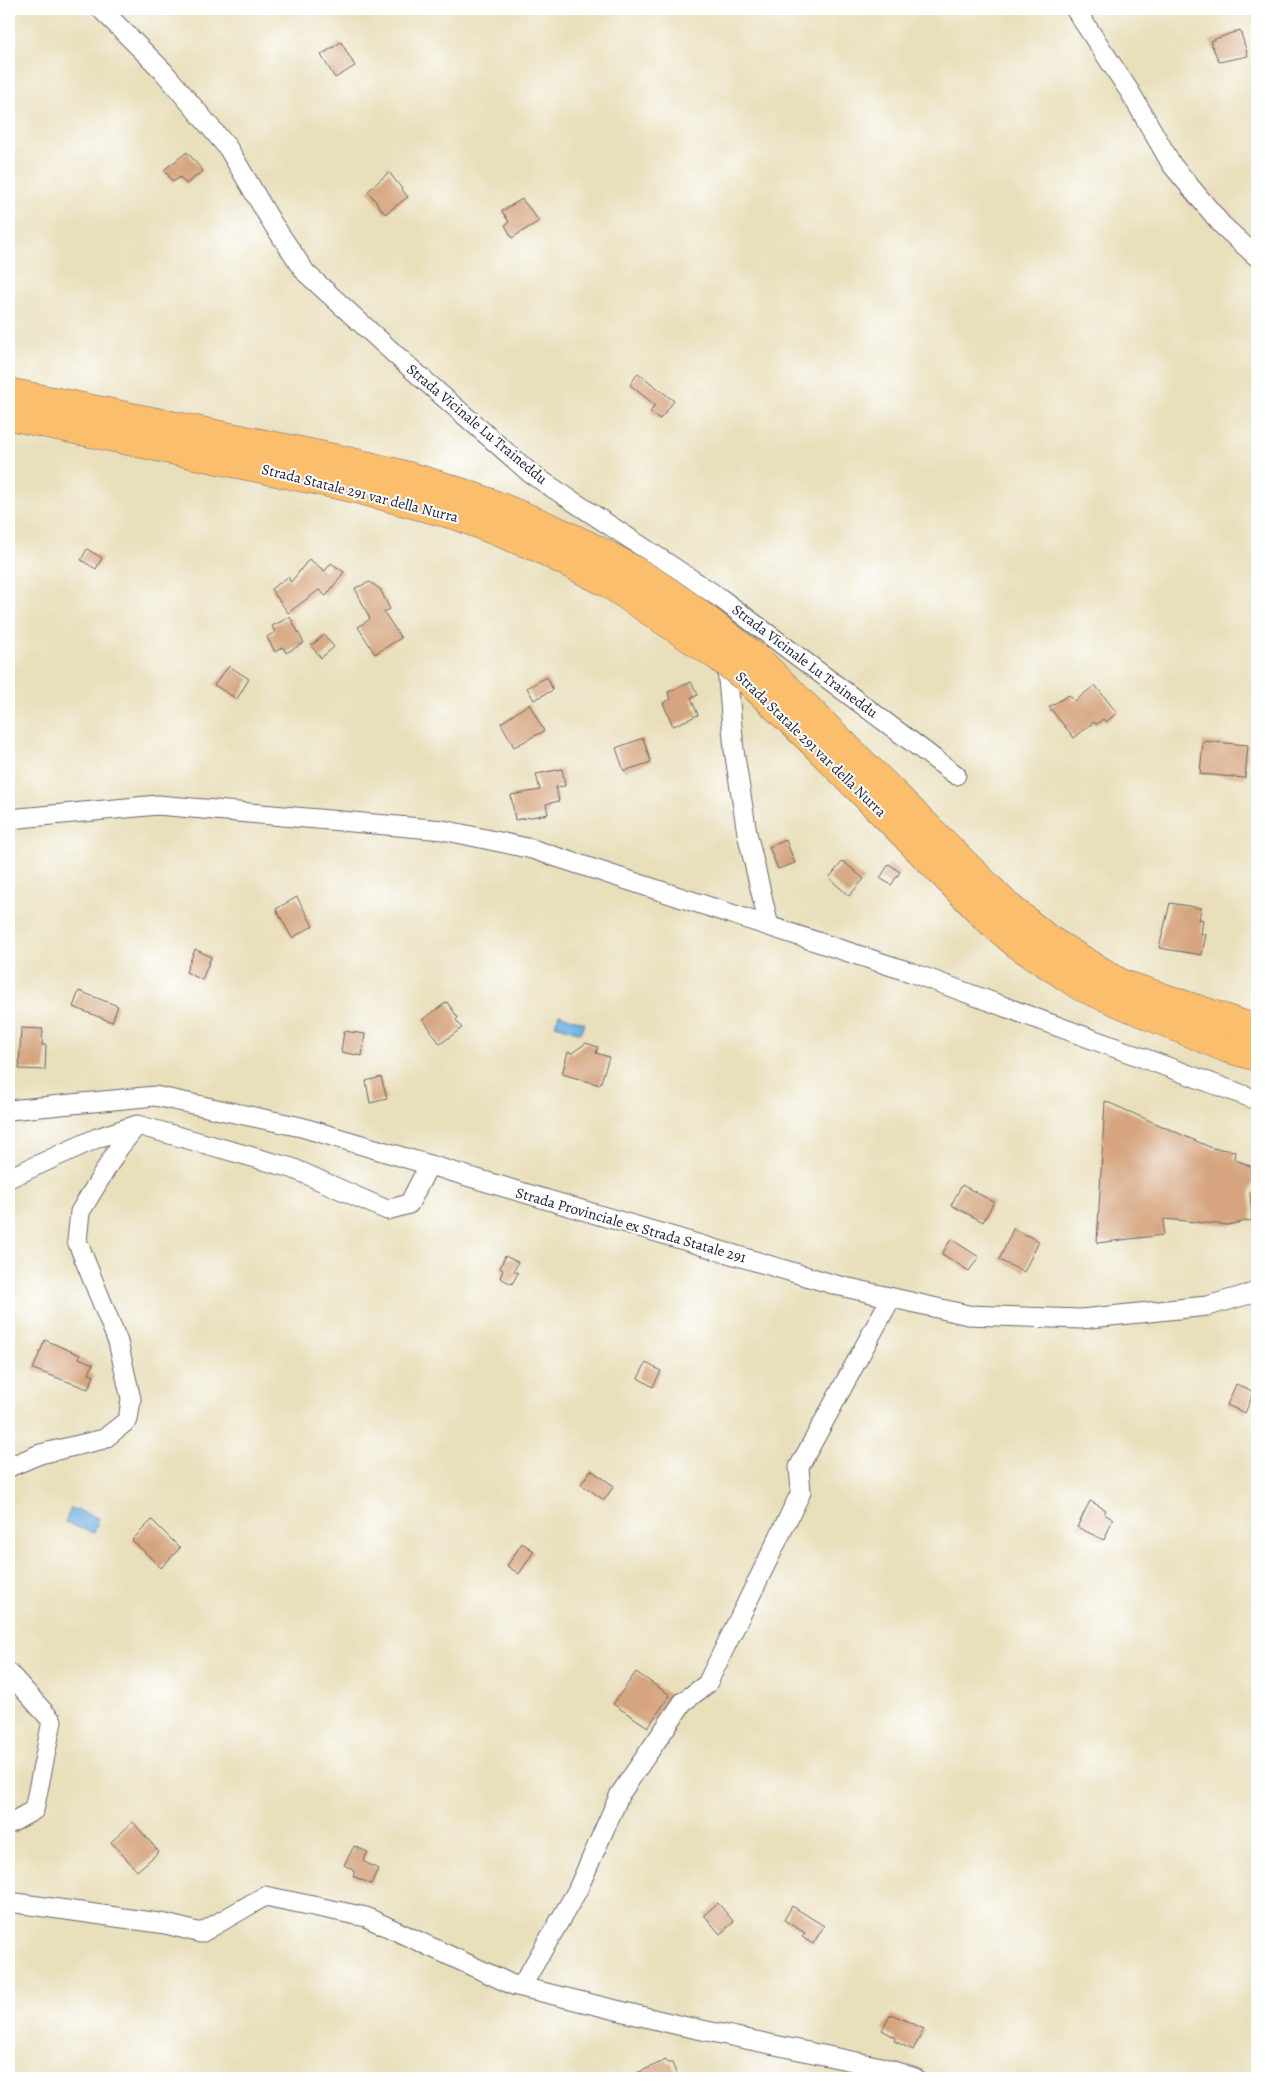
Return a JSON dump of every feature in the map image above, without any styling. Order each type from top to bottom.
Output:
[{"type":"highway","name":"Strada Statale 291 var della Nurra","points":[[9,392],[229,449],[356,489],[460,517],[540,549],[607,583],[718,657],[751,668],[1007,906],[1050,940],[1121,983],[1257,1029]]},
{"type":"highway","name":"Strada Statale 291 var della Nurra","points":[[9,416],[229,449]]},
{"type":"highway","name":"Strada Statale 291 var della Nurra","points":[[751,668],[811,740],[986,918],[1016,944],[1081,987],[1225,1048],[1257,1057]]},
{"type":"street","name":"Strada Vicinale Lu Traineddu","points":[[101,9],[163,71],[228,148],[270,221],[306,273],[398,357],[530,474],[720,598],[956,776]]},
{"type":"street","points":[[1075,9],[1130,92],[1172,164],[1222,225],[1257,257]]},
{"type":"street","points":[[720,598],[734,750],[747,833],[769,926]]},
{"type":"street","points":[[9,819],[158,805],[443,830],[532,849],[913,973],[1257,1100]]},
{"type":"street","name":"Strada Provinciale ex Strada Statale 291","points":[[9,1110],[154,1096],[301,1127],[836,1285],[968,1315],[1081,1319],[1207,1306],[1257,1292]]},
{"type":"street","points":[[9,1178],[97,1138],[137,1125],[292,1168],[387,1210],[409,1204],[429,1165]]},
{"type":"street","points":[[9,1467],[40,1454],[104,1439],[128,1420],[131,1399],[118,1342],[77,1241],[80,1212],[118,1150],[137,1125]]},
{"type":"street","points":[[521,1987],[577,1891],[620,1794],[683,1702],[707,1684],[801,1492],[798,1467],[891,1298]]},
{"type":"street","points":[[9,1673],[52,1721],[34,1810],[9,1824]]},
{"type":"street","points":[[9,1902],[166,1924],[201,1933],[266,1896],[366,1917],[521,1987],[678,2025],[881,2067],[915,2078]]},
{"type":"water","points":[[559,1014],[585,1023],[581,1033],[555,1025]]},
{"type":"water","points":[[71,1508],[99,1518],[94,1533],[65,1523]]},
{"type":"building","points":[[1240,30],[1248,56],[1219,62],[1210,41]]},
{"type":"building","points":[[341,42],[355,66],[335,78],[321,55]]},
{"type":"building","points":[[187,152],[203,171],[186,184],[180,177],[173,182],[164,170]]},
{"type":"building","points":[[389,172],[408,197],[385,214],[368,191]]},
{"type":"building","points":[[522,199],[539,221],[512,238],[505,225],[509,222],[502,211]]},
{"type":"building","points":[[638,373],[674,401],[660,419],[650,412],[655,405],[630,385]]},
{"type":"building","points":[[87,549],[102,558],[96,569],[81,560]]},
{"type":"building","points":[[309,559],[325,571],[331,563],[344,572],[326,596],[319,590],[288,613],[271,589],[288,577],[291,582]]},
{"type":"building","points":[[370,582],[380,589],[390,609],[384,612],[401,638],[375,654],[358,627],[370,619],[355,588]]},
{"type":"building","points":[[290,617],[304,643],[286,653],[283,647],[275,652],[267,637],[275,632],[272,626]]},
{"type":"building","points":[[324,635],[334,647],[321,658],[311,646]]},
{"type":"building","points":[[229,666],[249,679],[237,699],[214,685]]},
{"type":"building","points":[[547,677],[553,690],[534,700],[527,688]]},
{"type":"building","points":[[691,682],[698,695],[691,698],[698,715],[673,726],[663,703],[671,699],[668,692]]},
{"type":"building","points":[[1095,685],[1117,713],[1106,722],[1103,719],[1096,725],[1094,722],[1074,738],[1049,707],[1069,695],[1075,701]]},
{"type":"building","points":[[529,704],[544,731],[514,747],[501,723]]},
{"type":"building","points":[[643,738],[651,762],[624,771],[616,748]]},
{"type":"building","points":[[1203,741],[1248,745],[1245,778],[1200,774]]},
{"type":"building","points":[[562,769],[565,786],[556,787],[559,801],[546,804],[548,814],[515,820],[511,795],[540,790],[536,774]]},
{"type":"building","points":[[786,840],[795,863],[778,869],[769,847]]},
{"type":"building","points":[[843,861],[864,879],[849,896],[829,878]]},
{"type":"building","points":[[889,864],[900,872],[891,885],[880,878]]},
{"type":"building","points":[[297,897],[313,926],[292,938],[276,909]]},
{"type":"building","points":[[1170,903],[1201,908],[1199,919],[1203,920],[1201,933],[1206,934],[1202,955],[1159,948]]},
{"type":"building","points":[[195,949],[211,957],[202,980],[186,972]]},
{"type":"building","points":[[79,991],[118,1006],[112,1022],[73,1007]]},
{"type":"building","points":[[447,1002],[458,1018],[456,1020],[462,1028],[440,1044],[423,1019]]},
{"type":"building","points":[[21,1028],[43,1029],[42,1045],[46,1045],[45,1070],[19,1069]]},
{"type":"building","points":[[344,1031],[365,1034],[362,1056],[341,1052]]},
{"type":"building","points":[[586,1043],[598,1047],[596,1053],[609,1057],[600,1085],[562,1074],[568,1052],[572,1053]]},
{"type":"building","points":[[381,1077],[387,1099],[370,1103],[366,1081]]},
{"type":"building","points":[[1105,1101],[1212,1148],[1235,1151],[1234,1159],[1257,1169],[1250,1193],[1252,1220],[1228,1225],[1164,1219],[1163,1235],[1097,1243]]},
{"type":"building","points":[[962,1185],[994,1202],[983,1222],[951,1205]]},
{"type":"building","points":[[1013,1229],[1039,1241],[1024,1272],[999,1260]]},
{"type":"building","points":[[951,1239],[979,1257],[969,1271],[942,1254]]},
{"type":"building","points":[[505,1256],[518,1262],[514,1271],[518,1273],[512,1284],[500,1278],[503,1270],[500,1268]]},
{"type":"building","points":[[45,1340],[80,1355],[79,1358],[93,1364],[89,1374],[94,1376],[88,1389],[33,1369]]},
{"type":"building","points":[[646,1363],[661,1371],[653,1387],[638,1378]]},
{"type":"building","points":[[1236,1384],[1254,1392],[1245,1413],[1227,1405]]},
{"type":"building","points":[[591,1470],[614,1486],[604,1500],[581,1484]]},
{"type":"building","points":[[1090,1501],[1106,1510],[1104,1514],[1113,1519],[1104,1540],[1077,1527]]},
{"type":"building","points":[[152,1520],[180,1548],[161,1568],[132,1540]]},
{"type":"building","points":[[522,1543],[534,1551],[519,1574],[507,1566]]},
{"type":"building","points":[[636,1672],[670,1695],[648,1727],[613,1704]]},
{"type":"building","points":[[133,1822],[159,1852],[137,1871],[111,1842]]},
{"type":"building","points":[[354,1846],[368,1852],[363,1861],[378,1869],[371,1884],[353,1876],[355,1871],[344,1865]]},
{"type":"building","points":[[718,1903],[734,1922],[720,1934],[704,1915]]},
{"type":"building","points":[[792,1906],[824,1926],[813,1944],[802,1937],[805,1933],[784,1920]]},
{"type":"building","points":[[891,2014],[924,2029],[913,2050],[894,2041],[896,2038],[882,2030]]},
{"type":"building","points":[[666,2060],[668,2063],[672,2063],[678,2078],[626,2078]]}]
